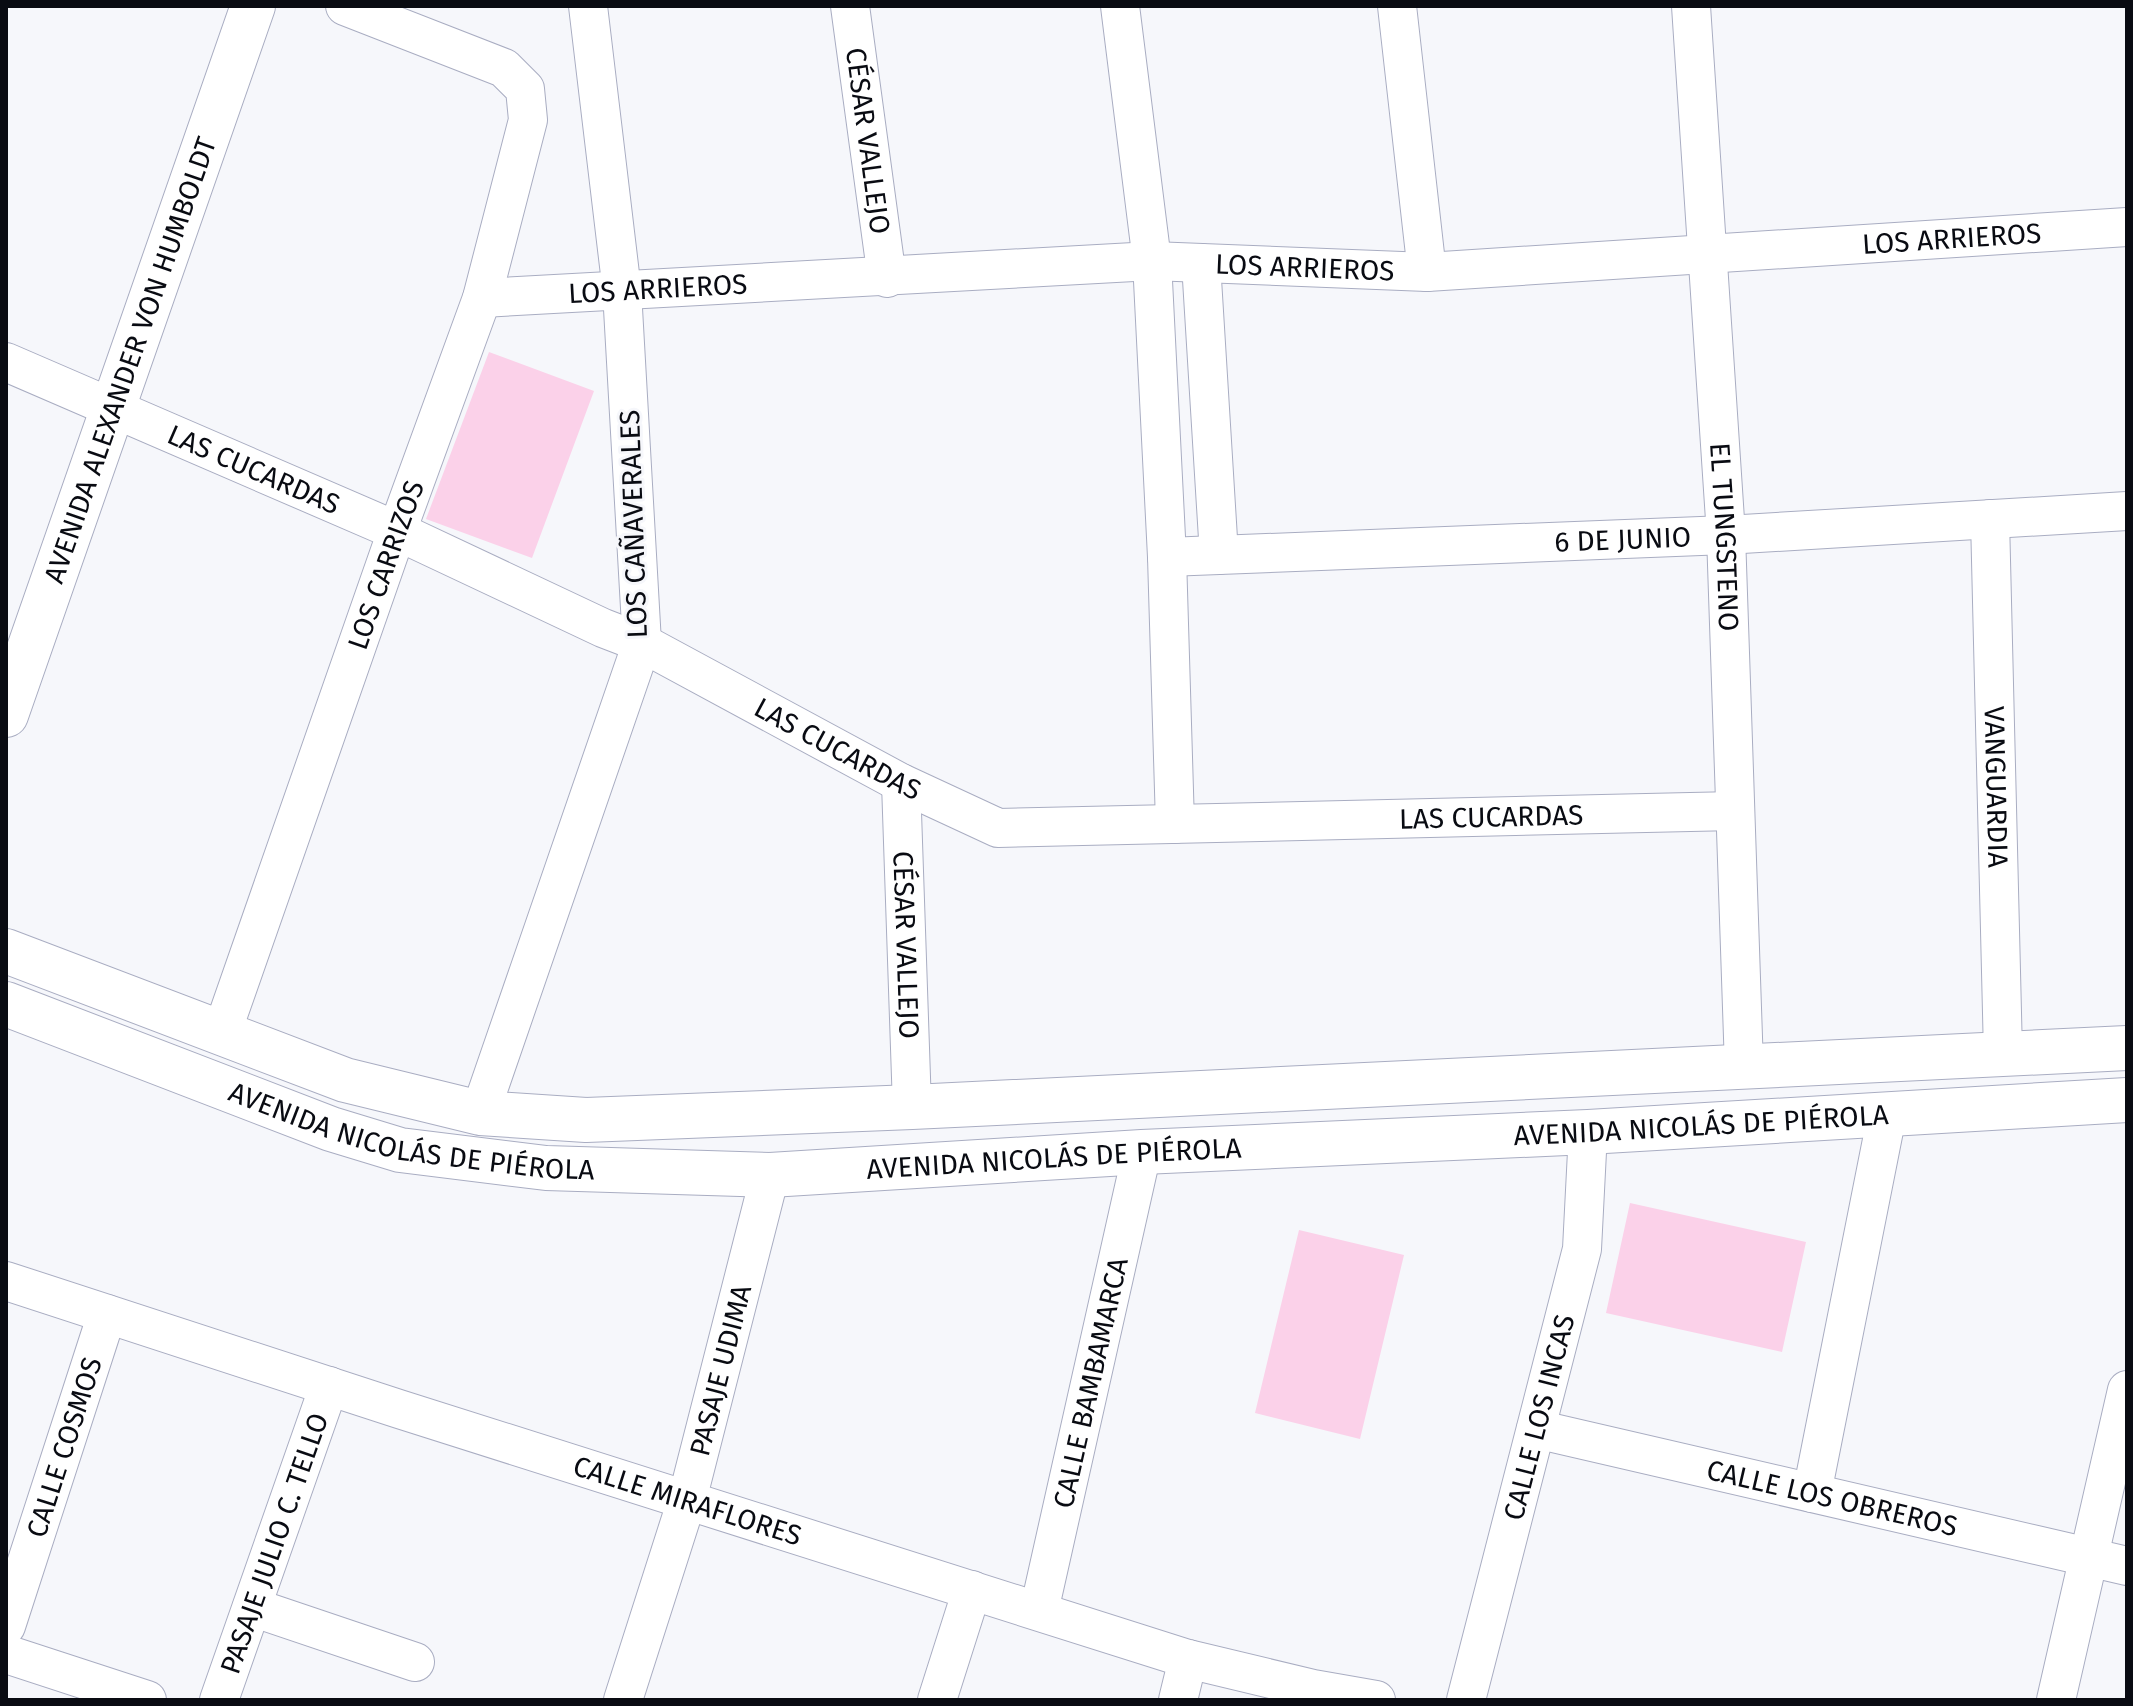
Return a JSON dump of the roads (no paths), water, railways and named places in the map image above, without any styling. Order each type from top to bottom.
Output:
[{"type":"street","name":"AVENIDA ALEXANDER VON HUMBOLDT","points":[[6,715],[13,667],[112,409],[253,6]]},
{"type":"street","name":"LOS CARRIZOS","points":[[221,1035],[482,298],[528,120],[525,89],[504,68],[345,6]]},
{"type":"street","name":"LOS CAÑAVERALES","points":[[480,1113],[642,643],[622,291],[588,6]]},
{"type":"street","name":"CÉSAR VALLEJO","points":[[850,6],[887,278]]},
{"type":"street","points":[[1120,6],[1152,261],[1167,557],[1175,824]]},
{"type":"street","points":[[1397,6],[1427,272]]},
{"type":"street","name":"EL TUNGSTENO","points":[[1691,6],[1726,535],[1744,1067]]},
{"type":"street","name":"LOS ARRIEROS","points":[[482,298],[1152,261],[1427,272],[2127,227]]},
{"type":"street","points":[[1201,263],[1219,555]]},
{"type":"street","name":"LAS CUCARDAS","points":[[6,362],[397,531],[603,628],[642,643],[901,783],[998,828],[1735,811]]},
{"type":"street","name":"6 DE JUNIO","points":[[1167,557],[1726,535],[2127,511]]},
{"type":"street","name":"VANGUARDIA","points":[[1990,519],[2003,1054]]},
{"type":"street","name":"CÉSAR VALLEJO","points":[[901,783],[912,1107]]},
{"type":"street","name":"AVENIDA NICOLÁS DE PIÉROLA","points":[[6,951],[345,1080],[480,1113],[586,1120],[2127,1048]]},
{"type":"street","name":"AVENIDA NICOLÁS DE PIÉROLA","points":[[6,1004],[316,1123],[400,1150],[546,1168],[770,1175],[1142,1152],[1588,1132],[2127,1100]]},
{"type":"street","points":[[1812,1493],[1887,1115]]},
{"type":"street","name":"CALLE LOS INCAS","points":[[1466,1700],[1582,1249],[1588,1132]]},
{"type":"street","name":"CALLE BAMBAMARCA","points":[[1039,1611],[1142,1152]]},
{"type":"street","name":"PASAJE UDIMA","points":[[623,1700],[687,1500],[770,1175]]},
{"type":"street","name":"CALLE MIRAFLORES","points":[[6,1281],[1188,1659],[1313,1689],[1376,1700]]},
{"type":"street","name":"CALLE COSMOS","points":[[6,1626],[107,1314]]},
{"type":"street","name":"PASAJE JULIO C. TELLO","points":[[219,1700],[329,1386]]},
{"type":"street","points":[[2056,1700],[2127,1390]]},
{"type":"street","name":"CALLE LOS OBREROS","points":[[1536,1429],[2127,1566]]},
{"type":"street","points":[[937,1700],[972,1590]]},
{"type":"street","points":[[252,1607],[415,1662]]},
{"type":"street","points":[[6,1654],[147,1700]]},
{"type":"street","points":[[1178,1700],[1188,1659]]}]
